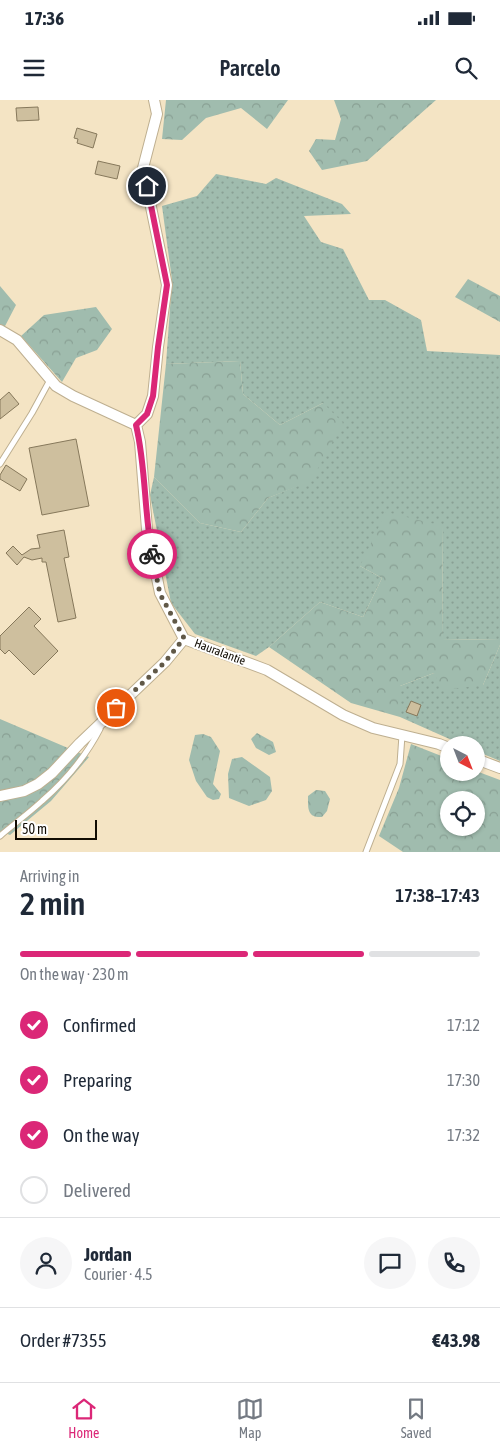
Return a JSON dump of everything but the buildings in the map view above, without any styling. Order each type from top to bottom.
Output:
[{"type":"street","points":[[0,330],[17,340],[56,386],[73,396],[136,425],[147,414],[153,396],[167,285],[143,168],[157,114],[154,100]]},
{"type":"street","name":"Hauralantie","points":[[136,425],[140,442],[147,529],[160,594],[184,638],[267,670],[343,715],[373,728],[440,746]]},
{"type":"street","points":[[0,796],[24,792],[52,773],[80,743],[165,662],[184,638]]},
{"type":"street","points":[[485,762],[500,768]]},
{"type":"lane","points":[[0,464],[51,380]]},
{"type":"lane","points":[[0,836],[43,801],[79,763],[93,742],[104,720]]},
{"type":"lane","points":[[366,852],[400,764],[402,735]]},
{"type":"green space","points":[[166,100],[288,100],[267,129],[241,108],[206,118],[182,140],[162,139]]},
{"type":"green space","points":[[334,100],[436,100],[367,161],[322,170],[309,151],[316,139],[335,140],[341,119]]},
{"type":"green space","points":[[216,174],[266,184],[276,178],[342,204],[351,214],[304,216],[321,242],[343,249],[369,300],[385,300],[421,320],[427,351],[500,355],[500,640],[442,639],[443,526],[360,566],[382,578],[363,617],[320,602],[269,647],[256,656],[195,634],[171,603],[150,495],[154,477],[200,523],[241,532],[268,498],[311,480],[323,403],[280,425],[243,394],[240,361],[166,364],[172,280],[162,206],[197,196]]},
{"type":"green space","points":[[468,279],[500,296],[500,322],[455,297]]},
{"type":"green space","points":[[0,286],[16,305],[4,328],[0,326]]},
{"type":"green space","points":[[96,307],[112,329],[97,350],[76,358],[62,382],[21,336],[44,315]]},
{"type":"green space","points":[[240,361],[243,394],[280,425],[323,403],[343,423],[311,481],[268,498],[241,532],[200,523],[154,477],[166,364]]},
{"type":"green space","points":[[386,512],[443,526],[442,639],[500,640],[500,645],[483,685],[442,690],[434,673],[400,686],[400,717],[351,703],[269,647],[320,602],[363,617],[382,578],[360,566]]},
{"type":"green space","points":[[500,645],[500,761],[485,755],[485,736],[443,736],[400,717],[400,686],[434,673],[483,685]]},
{"type":"green space","points":[[0,719],[89,757],[51,801],[10,835],[0,831]]},
{"type":"green space","points":[[257,733],[273,742],[276,752],[269,755],[256,748],[251,739]]},
{"type":"green space","points":[[203,734],[211,737],[220,751],[213,784],[221,794],[219,799],[213,800],[207,797],[196,781],[189,760],[195,735]]},
{"type":"green space","points":[[411,744],[440,755],[440,781],[485,781],[485,774],[500,780],[500,852],[403,852],[379,836],[399,788]]},
{"type":"green space","points":[[242,757],[270,777],[272,791],[266,800],[249,806],[229,798],[228,774],[232,759]]},
{"type":"green space","points":[[316,790],[325,791],[330,799],[327,811],[322,817],[313,816],[308,808],[308,796]]},
{"type":"way so far","points":[[116,708],[165,662],[184,638],[160,594],[152,554]]},
{"type":"route","points":[[147,186],[167,285],[153,396],[147,414],[136,425],[140,442],[147,529],[152,554]]}]
